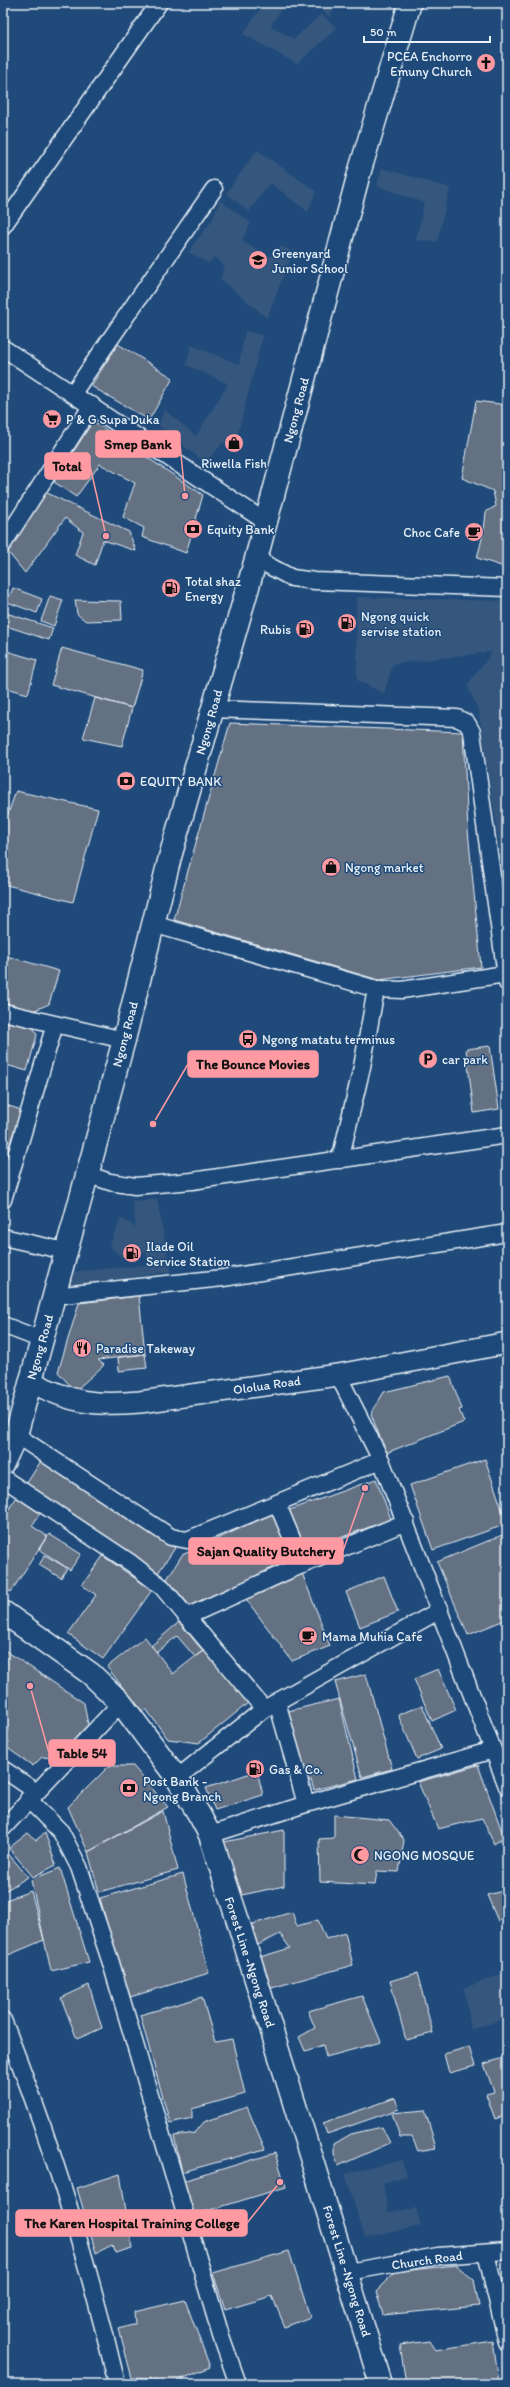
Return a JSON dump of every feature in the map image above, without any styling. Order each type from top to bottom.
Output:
[{"type":"main road","name":"Ngong Road","points":[[3,1464],[16,1435],[86,1174],[124,1040],[170,857],[256,559],[358,177],[410,3]]},
{"type":"main road","name":"Forest Line -Ngong Road","points":[[3,1612],[91,1674],[121,1703],[176,1778],[210,1835],[348,2272],[381,2384]]},
{"type":"street","points":[[3,226],[159,3]]},
{"type":"street","points":[[73,393],[214,189]]},
{"type":"street","points":[[3,348],[92,405],[266,522]]},
{"type":"street","points":[[3,544],[92,405]]},
{"type":"street","points":[[256,559],[292,578],[315,582],[507,588]]},
{"type":"street","points":[[153,924],[376,989],[402,990],[506,979],[472,732],[466,723],[457,718],[213,709]]},
{"type":"street","points":[[340,1160],[362,1067],[376,989]]},
{"type":"street","points":[[3,1012],[124,1040]]},
{"type":"street","points":[[3,1200],[55,1024]]},
{"type":"street","points":[[86,1174],[110,1182],[134,1186],[192,1181],[507,1135]]},
{"type":"street","points":[[54,1296],[223,1278],[507,1233]]},
{"type":"street","points":[[3,1237],[65,1251]]},
{"type":"street","points":[[3,1325],[42,1340]]},
{"type":"street","name":"Ololua Road","points":[[30,1381],[55,1394],[81,1402],[110,1405],[338,1376],[507,1343]]},
{"type":"street","points":[[338,1376],[381,1460],[507,1786]]},
{"type":"street","points":[[16,1435],[178,1540],[194,1537],[381,1460]]},
{"type":"street","points":[[3,1478],[131,1563],[162,1587],[186,1617],[270,1706],[306,1804]]},
{"type":"street","points":[[277,1503],[303,1565]]},
{"type":"street","points":[[186,1617],[303,1565],[406,1522]]},
{"type":"street","points":[[176,1778],[270,1706],[440,1610]]},
{"type":"street","points":[[3,1828],[32,1795],[121,1703]]},
{"type":"street","points":[[210,1835],[306,1804],[492,1750]]},
{"type":"street","points":[[3,1769],[32,1795],[61,1832],[79,1867],[111,1963],[221,2336],[238,2384]]},
{"type":"street","points":[[3,2020],[37,2110],[71,2214],[98,2305],[117,2384]]},
{"type":"street","name":"Church Road","points":[[348,2272],[438,2256],[507,2250]]},
{"type":"street","points":[[486,2253],[507,2342]]},
{"type":"shaded area","points":[[264,3],[285,3],[271,26],[294,39],[321,14],[337,28],[297,64],[243,34]]},
{"type":"shaded area","points":[[311,3],[337,3],[330,17]]},
{"type":"shaded area","points":[[257,150],[316,191],[308,212],[270,183],[249,212],[226,193]]},
{"type":"shaded area","points":[[382,168],[450,188],[437,242],[416,240],[424,203],[377,186]]},
{"type":"shaded area","points":[[220,200],[251,223],[242,241],[269,257],[281,246],[293,252],[267,318],[220,279],[224,266],[215,257],[208,263],[188,252],[212,220]]},
{"type":"shaded area","points":[[245,331],[263,335],[234,450],[223,443],[205,463],[158,425],[165,410],[196,436],[228,384],[186,365],[191,345],[239,364]]},
{"type":"shaded area","points":[[356,597],[507,601],[507,896],[479,713],[467,685],[492,652],[393,664],[384,694],[357,680]]},
{"type":"shaded area","points":[[157,1199],[171,1272],[66,1286],[70,1272],[147,1265],[146,1252],[123,1258],[109,1246],[121,1218],[136,1227],[132,1201]]},
{"type":"shaded area","points":[[507,1972],[507,2018],[471,2030],[464,1988]]},
{"type":"shaded area","points":[[402,2160],[407,2176],[383,2183],[388,2212],[416,2208],[421,2226],[365,2238],[345,2174]]},
{"type":"building","points":[[118,344],[173,378],[149,420],[91,386]]},
{"type":"building","points":[[476,401],[507,405],[507,568],[477,558],[484,531],[486,512],[496,506],[493,491],[462,478]]},
{"type":"building","points":[[93,421],[203,495],[186,553],[142,537],[144,528],[123,517],[135,483],[100,464],[76,497],[54,482]]},
{"type":"building","points":[[45,492],[129,532],[136,551],[103,540],[95,565],[75,555],[83,532],[65,518],[25,573],[7,551]]},
{"type":"building","points":[[13,588],[42,599],[37,613],[7,602]]},
{"type":"building","points":[[50,596],[63,600],[54,626],[41,621]]},
{"type":"building","points":[[75,600],[121,601],[122,620],[86,621],[77,614]]},
{"type":"building","points":[[3,612],[53,628],[49,640],[3,625]]},
{"type":"building","points":[[62,648],[143,670],[132,708],[51,685]]},
{"type":"building","points":[[3,650],[37,660],[28,694],[3,687]]},
{"type":"building","points":[[95,698],[132,708],[122,746],[83,738]]},
{"type":"building","name":"Ngong market","points":[[230,723],[463,732],[468,830],[481,967],[379,980],[174,920]]},
{"type":"building","points":[[16,791],[98,809],[73,902],[3,884],[3,828]]},
{"type":"building","points":[[3,955],[59,971],[49,1004],[33,1011],[3,1002]]},
{"type":"building","points":[[4,1019],[33,1027],[37,1035],[27,1071],[3,1064]]},
{"type":"building","points":[[490,1046],[499,1109],[474,1113],[466,1049]]},
{"type":"building","points":[[3,1104],[21,1110],[3,1164]]},
{"type":"building","points":[[139,1296],[145,1354],[98,1360],[104,1365],[75,1391],[58,1372],[79,1303]]},
{"type":"building","points":[[145,1354],[147,1368],[119,1371],[118,1357]]},
{"type":"building","points":[[450,1376],[462,1409],[459,1410],[464,1422],[386,1453],[371,1414],[384,1392]]},
{"type":"building","points":[[485,1459],[507,1524],[433,1550],[410,1485]]},
{"type":"building","points":[[41,1461],[175,1548],[158,1573],[25,1486]]},
{"type":"building","points":[[376,1479],[391,1519],[302,1552],[287,1511]]},
{"type":"building","points":[[18,1495],[42,1510],[32,1526],[47,1536],[11,1592],[3,1587],[3,1518]]},
{"type":"building","points":[[274,1513],[295,1560],[191,1607],[167,1579],[182,1555]]},
{"type":"building","points":[[507,1533],[507,1619],[468,1635],[437,1562]]},
{"type":"building","points":[[49,1534],[81,1554],[70,1570],[39,1549]]},
{"type":"building","points":[[45,1555],[67,1568],[61,1578],[39,1565]]},
{"type":"building","points":[[103,1556],[152,1590],[103,1659],[68,1634],[96,1595],[82,1585]]},
{"type":"building","points":[[302,1573],[330,1646],[292,1661],[243,1595]]},
{"type":"building","points":[[384,1576],[398,1612],[360,1627],[346,1592]]},
{"type":"building","points":[[179,1622],[203,1651],[195,1657],[177,1636],[157,1652],[151,1646]]},
{"type":"building","points":[[145,1637],[173,1674],[210,1645],[253,1699],[199,1743],[168,1739],[146,1709],[141,1711],[107,1667]]},
{"type":"building","points":[[3,1649],[84,1703],[88,1725],[54,1758],[42,1757],[33,1766],[3,1745]]},
{"type":"building","points":[[438,1669],[456,1710],[432,1721],[414,1679]]},
{"type":"building","points":[[366,1674],[392,1769],[362,1777],[335,1682]]},
{"type":"building","points":[[339,1699],[358,1779],[314,1790],[311,1780],[305,1781],[288,1711]]},
{"type":"building","points":[[422,1705],[441,1749],[417,1759],[398,1715]]},
{"type":"building","points":[[478,1765],[504,1837],[494,1844],[482,1818],[438,1829],[418,1782]]},
{"type":"building","points":[[109,1766],[133,1766],[168,1807],[88,1852],[68,1807]]},
{"type":"building","points":[[257,1771],[263,1795],[215,1810],[206,1788]]},
{"type":"building","points":[[163,1811],[178,1870],[99,1892],[88,1852]]},
{"type":"building","name":"NGONG MOSQUE","points":[[334,1815],[389,1820],[404,1840],[399,1872],[377,1871],[375,1885],[320,1882],[319,1839],[334,1838]]},
{"type":"building","points":[[284,1830],[284,1886],[242,1895],[224,1842]]},
{"type":"building","points":[[28,1833],[36,1840],[45,1833],[56,1865],[33,1877],[9,1848]]},
{"type":"building","points":[[6,1851],[28,1877],[3,1892],[3,1853]]},
{"type":"building","points":[[60,1868],[89,1962],[51,1971],[31,1880]]},
{"type":"building","points":[[183,1874],[209,1973],[127,1998],[100,1898]]},
{"type":"building","points":[[507,1890],[507,1918],[498,1921],[487,1895]]},
{"type":"building","points":[[31,1891],[44,1940],[6,1956],[3,1945],[3,1901]]},
{"type":"building","points":[[292,1912],[297,1926],[318,1920],[326,1939],[345,1933],[353,1965],[268,1989],[260,1957],[290,1948],[280,1934],[256,1946],[253,1924]]},
{"type":"building","points":[[417,1973],[433,2033],[406,2040],[390,1981]]},
{"type":"building","points":[[89,1985],[102,2028],[77,2039],[61,1998]]},
{"type":"building","points":[[362,1996],[381,2042],[326,2057],[323,2045],[305,2051],[299,2037],[315,2028],[308,2011]]},
{"type":"building","points":[[202,1997],[215,2042],[232,2039],[245,2094],[192,2109],[192,2118],[170,2123],[140,2015]]},
{"type":"building","points":[[469,2047],[475,2066],[449,2073],[444,2054]]},
{"type":"building","points":[[503,2058],[507,2070],[507,2115],[495,2119],[486,2094],[494,2092],[484,2064]]},
{"type":"building","points":[[395,2098],[399,2109],[327,2134],[323,2123]]},
{"type":"building","points":[[247,2107],[265,2149],[182,2172],[174,2136],[195,2133],[204,2122]]},
{"type":"building","points":[[425,2110],[436,2148],[418,2151],[412,2137],[400,2137],[392,2113]]},
{"type":"building","points":[[382,2127],[390,2143],[338,2166],[334,2153],[334,2144],[351,2134]]},
{"type":"building","points":[[275,2153],[286,2187],[194,2215],[183,2181]]},
{"type":"building","points":[[120,2174],[132,2248],[115,2253],[112,2245],[96,2253],[77,2188]]},
{"type":"building","points":[[289,2251],[310,2317],[285,2327],[272,2296],[225,2310],[213,2273]]},
{"type":"building","points":[[456,2265],[474,2280],[479,2306],[383,2315],[376,2291],[395,2272]]},
{"type":"building","points":[[185,2300],[210,2367],[170,2384],[158,2384],[155,2379],[132,2378],[119,2329],[135,2324],[134,2312]]},
{"type":"building","points":[[429,2341],[435,2350],[493,2341],[499,2382],[485,2384],[406,2384],[400,2345]]},
{"type":"place","name":"PCEA Enchorro Emuny Church","points":[[486,63]]},
{"type":"place","name":"Greenyard Junior School","points":[[258,260]]},
{"type":"place","name":"P & G Supa Duka","points":[[52,419]]},
{"type":"place","name":"Riwella Fish","points":[[234,443]]},
{"type":"place","name":"Smep Bank","points":[[185,496]]},
{"type":"place","name":"Equity Bank","points":[[193,529]]},
{"type":"place","name":"Choc Cafe","points":[[474,532]]},
{"type":"place","name":"Total","points":[[106,536]]},
{"type":"place","name":"Total shaz Energy","points":[[171,588]]},
{"type":"place","name":"Ngong quick servise station","points":[[347,623]]},
{"type":"place","name":"Rubis","points":[[305,629]]},
{"type":"place","name":"EQUITY BANK","points":[[126,781]]},
{"type":"place","name":"Ngong market","points":[[331,867]]},
{"type":"place","name":"Ngong matatu terminus","points":[[248,1039]]},
{"type":"place","name":"car park","points":[[428,1059]]},
{"type":"place","name":"The Bounce Movies","points":[[153,1124]]},
{"type":"place","name":"Ilade Oil Service Station","points":[[132,1253]]},
{"type":"place","name":"Paradise Takeway","points":[[82,1348]]},
{"type":"place","name":"Sajan Quality Butchery","points":[[365,1488]]},
{"type":"place","name":"Mama Muhia Cafe","points":[[308,1636]]},
{"type":"place","name":"Table 54","points":[[30,1686]]},
{"type":"place","name":"Gas & Co.","points":[[255,1769]]},
{"type":"place","name":"Post Bank - Ngong Branch","points":[[129,1788]]},
{"type":"place","name":"NGONG MOSQUE","points":[[360,1855]]},
{"type":"place","name":"The Karen Hospital Training College","points":[[280,2182]]}]
